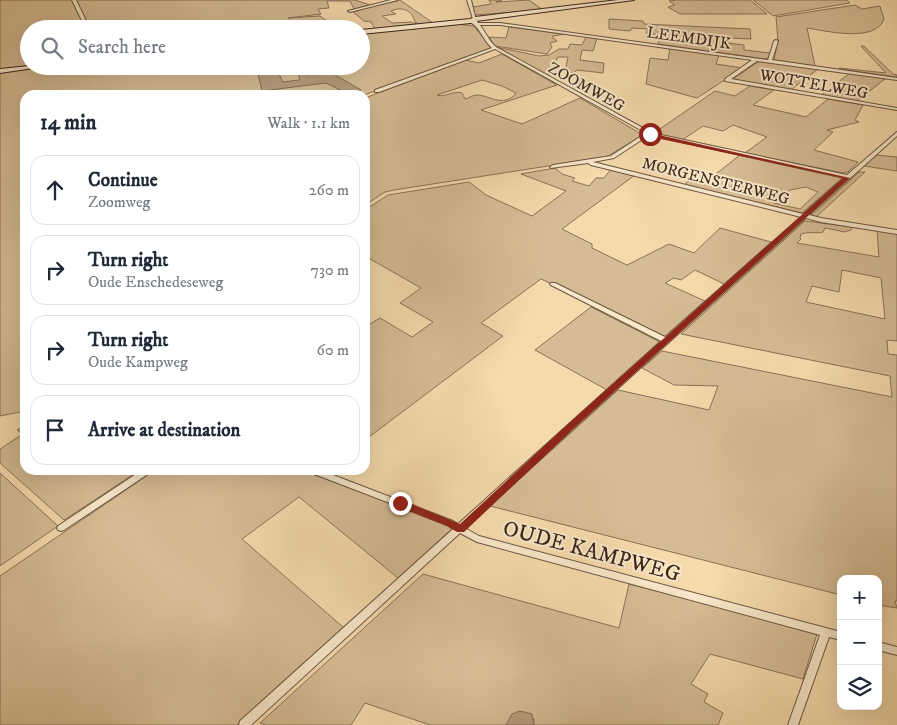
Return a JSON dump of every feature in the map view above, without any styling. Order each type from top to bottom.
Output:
[{"type":"main road","points":[[370,31],[474,21],[631,0]]},
{"type":"main road","points":[[0,71],[20,69]]},
{"type":"street","points":[[74,0],[84,20]]},
{"type":"street","points":[[350,10],[396,0]]},
{"type":"street","name":"ZOOMWEG","points":[[469,0],[474,21],[495,48],[648,134],[847,178]]},
{"type":"street","name":"LEEMDIJK","points":[[474,21],[897,78]]},
{"type":"street","points":[[770,61],[776,41]]},
{"type":"street","points":[[377,92],[495,48]]},
{"type":"street","name":"WOTTELWEG","points":[[756,59],[727,80],[897,109]]},
{"type":"street","points":[[244,725],[570,427],[897,133]]},
{"type":"street","points":[[553,167],[616,156],[648,134]]},
{"type":"street","name":"MORGENSTERWEG","points":[[590,162],[805,216],[897,232]]},
{"type":"street","points":[[553,284],[667,341]]},
{"type":"street","points":[[61,528],[140,475]]},
{"type":"street","name":"OUDE KAMPWEG","points":[[325,475],[450,523],[477,539],[837,635]]},
{"type":"street","points":[[793,725],[826,632]]},
{"type":"street","points":[[882,647],[897,651]]},
{"type":"shaded area","points":[[0,0],[355,0],[370,5],[354,9],[350,1],[327,1],[329,8],[318,9],[321,14],[288,18],[320,16],[326,20],[20,20],[20,75],[370,75],[370,33],[457,24],[474,26],[492,48],[370,93],[370,90],[20,90],[20,412],[0,416]]},
{"type":"shaded area","points":[[400,0],[433,23],[419,24],[415,22],[409,12],[399,9],[391,11],[396,14],[382,16],[392,23],[411,22],[416,24],[375,29],[370,20],[363,20],[352,11]]},
{"type":"shaded area","points":[[489,0],[502,0],[496,2],[529,0],[543,10],[475,15],[473,7],[491,4]]},
{"type":"shaded area","points":[[750,0],[767,14],[680,14],[668,7],[675,5],[669,1]]},
{"type":"shaded area","points":[[753,0],[847,0],[850,3],[773,16]]},
{"type":"shaded area","points":[[855,5],[862,9],[880,6],[884,19],[879,26],[871,31],[861,33],[838,33],[807,28],[815,66],[774,60],[778,40],[776,17]]},
{"type":"shaded area","points":[[609,19],[643,21],[644,24],[750,29],[751,39],[729,38],[728,43],[744,45],[744,50],[770,53],[769,58],[658,44],[660,35],[646,33],[648,29],[632,28],[630,31],[609,29]]},
{"type":"shaded area","points":[[509,27],[565,34],[552,37],[557,41],[550,43],[552,47],[547,54],[495,46],[489,37],[506,38]]},
{"type":"shaded area","points":[[586,37],[597,38],[593,51],[582,50],[580,60],[604,63],[603,73],[577,70],[574,73],[565,72],[568,57],[558,57],[548,76],[496,47],[539,56],[549,55],[559,49],[568,49],[570,44],[582,45]]},
{"type":"shaded area","points":[[861,46],[864,46],[897,77],[839,69],[886,73]]},
{"type":"shaded area","points":[[670,48],[719,55],[716,64],[743,68],[697,98],[646,84],[650,58],[668,60]]},
{"type":"shaded area","points":[[502,54],[557,85],[481,110],[522,124],[580,98],[643,135],[606,157],[394,190],[385,192],[370,202],[370,96],[465,60],[479,63]],"holes":[[[482,80],[502,86],[516,93],[506,100],[496,100],[480,95],[465,99],[462,93],[459,92],[443,96],[437,95]]]},
{"type":"shaded area","points":[[759,61],[818,69],[789,91],[732,80]]},
{"type":"shaded area","points":[[850,73],[886,78],[856,102],[820,96]]},
{"type":"shaded area","points":[[258,75],[280,75],[283,82],[300,79],[299,75],[335,75],[361,90],[340,90],[326,83],[262,90]]},
{"type":"shaded area","points":[[750,86],[774,90],[753,105],[806,117],[828,99],[863,105],[855,120],[859,122],[827,130],[833,132],[814,150],[858,162],[848,172],[843,173],[745,153],[767,137],[733,125],[723,131],[703,126],[682,140],[654,133],[715,91],[735,96]]},
{"type":"shaded area","points":[[740,155],[840,176],[842,178],[802,213],[684,185],[694,176],[707,181]],"holes":[[[806,187],[818,192],[800,209],[774,203],[790,190]]]},
{"type":"shaded area","points":[[876,155],[897,157],[897,171],[864,166]]},
{"type":"shaded area","points":[[555,168],[562,174],[575,178],[572,181],[589,186],[596,178],[604,178],[611,169],[635,175],[562,229],[592,244],[592,248],[627,265],[669,244],[694,253],[720,228],[771,242],[724,284],[695,270],[681,280],[674,278],[665,283],[705,301],[665,337],[541,279],[481,323],[503,336],[370,436],[370,324],[380,318],[412,337],[433,322],[400,303],[421,288],[370,259],[370,207],[388,195],[469,182],[486,195],[532,216],[566,191],[521,174]]},
{"type":"shaded area","points":[[859,172],[865,172],[816,217],[812,215]]},
{"type":"shaded area","points":[[805,221],[853,227],[845,232],[825,228],[823,232],[801,234],[801,239],[797,243],[879,257],[877,230],[897,233],[897,341],[887,340],[888,354],[897,355],[897,601],[895,601],[897,608],[882,606],[882,575],[837,575],[837,594],[490,506],[618,390],[709,410],[718,386],[674,385],[642,368],[662,351],[892,397],[890,376],[681,334]],"holes":[[[842,270],[881,278],[885,319],[806,302],[812,286],[839,292]]]},
{"type":"shaded area","points":[[591,307],[660,342],[607,390],[535,350]]},
{"type":"shaded area","points":[[20,436],[20,475],[132,475],[64,520],[0,463],[0,449]]},
{"type":"shaded area","points":[[0,473],[58,526],[0,566]]},
{"type":"shaded area","points":[[148,475],[315,475],[452,526],[453,528],[398,578],[299,497],[242,539],[344,628],[237,725],[0,725],[0,576]]},
{"type":"shaded area","points":[[423,574],[619,628],[629,584],[811,630],[817,634],[803,679],[710,654],[691,684],[708,694],[704,702],[723,713],[718,725],[534,725],[534,719],[506,725],[430,725],[365,703],[351,725],[266,725],[260,723]]},
{"type":"shaded area","points":[[520,711],[532,714],[534,725],[506,725],[512,714]]},
{"type":"route","points":[[400,503],[450,523],[460,529],[570,427],[847,178],[650,134]]}]
